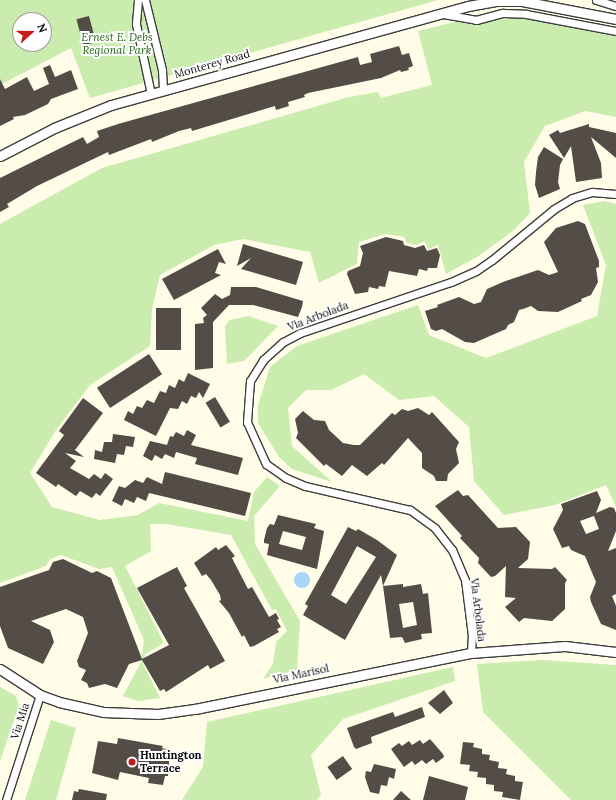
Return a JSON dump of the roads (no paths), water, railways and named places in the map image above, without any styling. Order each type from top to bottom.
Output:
[{"type":"street","points":[[138,0],[136,24],[151,94]]},
{"type":"street","points":[[145,0],[148,20],[162,70],[163,91]]},
{"type":"street","name":"Monterey Road","points":[[0,156],[82,115],[437,13],[496,1],[524,0],[616,19]]},
{"type":"street","points":[[596,0],[616,6]]},
{"type":"street","name":"Monterey Road","points":[[437,13],[476,20],[503,13],[526,14],[616,31]]},
{"type":"street","points":[[136,24],[148,20]]},
{"type":"street","name":"Via Arbolada","points":[[472,653],[472,636],[465,580],[452,550],[435,528],[410,510],[305,486],[286,478],[266,464],[247,422],[250,381],[263,360],[283,342],[300,333],[451,282],[476,271],[492,260],[554,209],[572,198],[592,192],[616,194]]},
{"type":"street","name":"Via Marisol","points":[[0,669],[40,695],[102,712],[158,714],[195,709],[472,653],[565,646],[616,652]]},
{"type":"street","name":"Via Mia","points":[[6,800],[40,695]]},
{"type":"water","points":[[302,572],[308,574],[310,580],[308,586],[302,588],[296,586],[294,580],[296,574]]},
{"type":"place","name":"Huntington Terrace","points":[[132,762]]},
{"type":"park label","name":"Ernest E. Debs Regional Park","points":[[117,44]]}]
